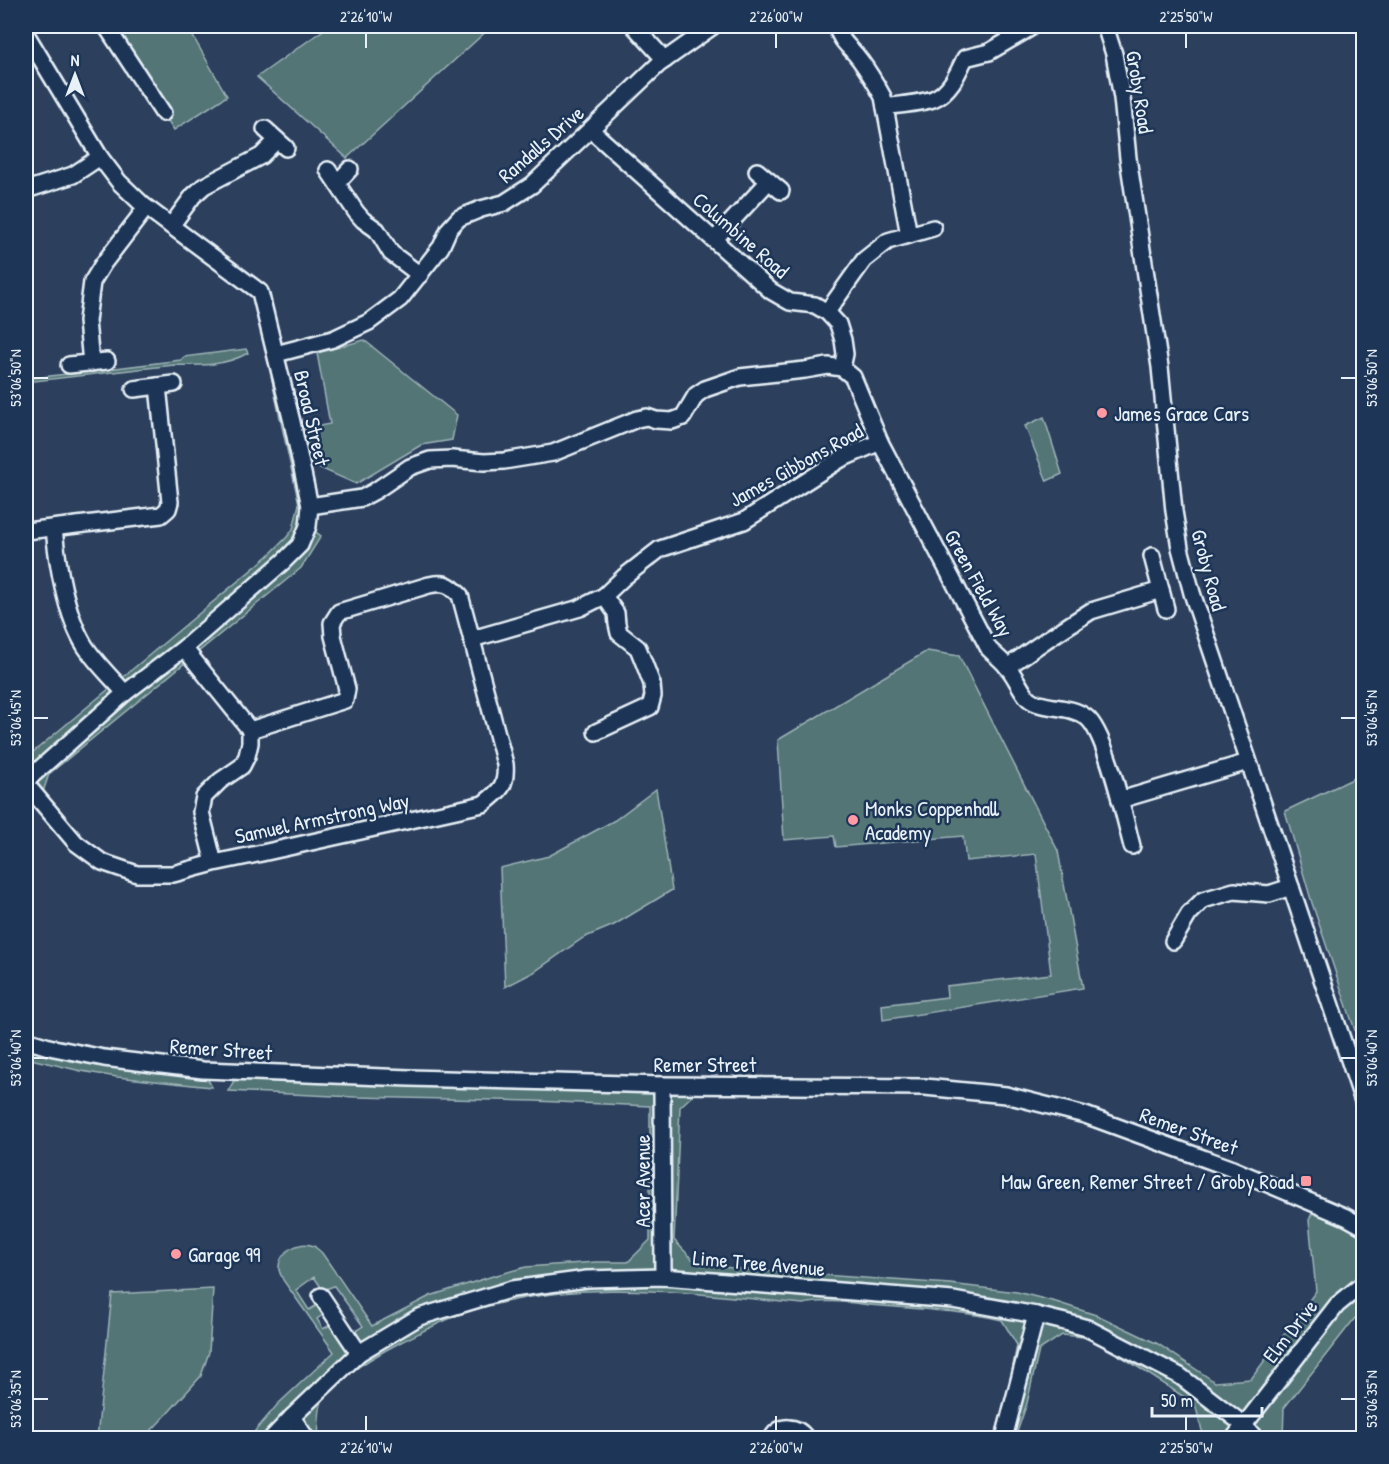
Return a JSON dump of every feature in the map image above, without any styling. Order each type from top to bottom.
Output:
[{"type":"street","points":[[106,26],[163,113]]},
{"type":"street","points":[[634,26],[665,60]]},
{"type":"street","name":"Randalls Drive","points":[[276,354],[333,339],[369,322],[400,299],[441,247],[449,229],[459,218],[504,203],[532,185],[659,64],[713,26]]},
{"type":"street","points":[[836,26],[840,38],[872,77],[883,97],[909,235]]},
{"type":"street","name":"Groby Road","points":[[1105,26],[1114,54],[1122,98],[1130,168],[1160,368],[1173,511],[1180,548],[1191,593],[1364,1104]]},
{"type":"street","points":[[885,107],[932,99],[944,92],[956,77],[965,58],[989,52],[1030,28]]},
{"type":"street","name":"Broad Street","points":[[26,34],[100,157],[119,182],[147,208],[260,292],[310,506],[308,526],[300,545],[284,561],[184,648],[125,693],[26,782]]},
{"type":"street","name":"Columbine Road","points":[[591,130],[771,291],[790,302],[815,305],[827,312]]},
{"type":"street","points":[[171,226],[193,196],[204,186],[261,156],[276,139]]},
{"type":"street","points":[[26,190],[73,175],[100,157]]},
{"type":"street","points":[[350,169],[333,176],[356,212],[376,230],[391,252],[420,275]]},
{"type":"street","points":[[714,240],[763,176],[781,191]]},
{"type":"street","points":[[91,363],[87,321],[92,282],[103,264],[147,208]]},
{"type":"street","points":[[310,506],[362,498],[410,467],[430,460],[504,461],[553,453],[637,419],[647,417],[672,421],[683,417],[696,395],[705,388],[740,377],[828,366],[842,368],[845,354],[843,340],[838,324],[827,312],[864,260],[888,241],[933,228]]},
{"type":"street","points":[[69,365],[107,361]]},
{"type":"street","name":"Green Field Way","points":[[842,368],[853,377],[880,442],[989,649],[1007,667],[1027,698],[1037,704],[1074,710],[1088,718],[1096,731],[1108,756],[1132,846]]},
{"type":"street","points":[[134,388],[174,384]]},
{"type":"street","points":[[26,531],[161,515],[168,509],[170,502],[158,386]]},
{"type":"street","name":"James Gibbons Road","points":[[472,639],[580,608],[604,596],[624,576],[660,549],[744,521],[841,459],[880,442]]},
{"type":"street","points":[[54,528],[59,566],[79,636],[86,648],[125,693]]},
{"type":"street","points":[[1152,556],[1166,609]]},
{"type":"street","name":"Samuel Armstrong Way","points":[[26,782],[76,843],[102,862],[138,874],[174,874],[214,863],[483,804],[499,792],[506,778],[506,764],[460,595],[450,585],[439,583],[429,585],[339,612],[332,623],[333,636],[347,689],[345,700],[250,730]]},
{"type":"street","points":[[1007,667],[1091,611],[1161,590]]},
{"type":"street","points":[[596,732],[650,707],[653,696],[652,684],[638,648],[619,633],[616,613],[604,596]]},
{"type":"street","points":[[184,648],[250,730],[250,743],[242,766],[220,781],[204,797],[201,812],[214,863]]},
{"type":"street","points":[[1120,800],[1248,762]]},
{"type":"street","points":[[1173,941],[1189,914],[1203,900],[1234,891],[1269,894],[1292,887]]},
{"type":"street","name":"Remer Street","points":[[26,1040],[104,1058],[202,1070],[662,1085],[925,1087],[1006,1095],[1085,1115],[1219,1164],[1363,1226]]},
{"type":"street","name":"Acer Avenue","points":[[662,1085],[663,1277]]},
{"type":"street","name":"Lime Tree Avenue","points":[[272,1438],[358,1353],[419,1317],[512,1288],[587,1279],[663,1277],[953,1300],[1036,1314],[1087,1328],[1180,1376],[1244,1425],[1255,1438]]},
{"type":"street","name":"Elm Drive","points":[[1234,1438],[1337,1305],[1364,1283]]},
{"type":"street","points":[[321,1296],[358,1353]]},
{"type":"street","points":[[1005,1438],[1036,1314]]},
{"type":"street","points":[[292,1417],[306,1438]]},
{"type":"street","points":[[772,1438],[775,1433],[787,1427],[802,1433],[806,1438]]},
{"type":"green space","points":[[106,26],[187,26],[227,96],[174,130]]},
{"type":"green space","points":[[329,26],[492,26],[347,158],[257,77]]},
{"type":"green space","points":[[364,340],[457,415],[452,440],[421,445],[356,484],[311,464],[303,429],[330,424],[317,353]]},
{"type":"green space","points":[[246,349],[248,353],[239,357],[212,364],[174,365],[26,382],[26,379],[181,360],[184,357]]},
{"type":"green space","points":[[271,368],[279,368],[308,526],[321,536],[301,568],[49,774],[40,801],[26,807],[26,758],[268,556],[293,529],[299,504]]},
{"type":"green space","points":[[1044,417],[1062,474],[1047,481],[1025,426]]},
{"type":"green space","points":[[927,651],[959,656],[1058,851],[1083,988],[883,1020],[882,1005],[947,997],[946,986],[1051,974],[1036,854],[966,861],[963,836],[836,847],[834,836],[784,840],[778,740]]},
{"type":"green space","points":[[1363,774],[1363,1054],[1312,903],[1285,811]]},
{"type":"green space","points":[[656,789],[672,890],[614,925],[583,938],[534,972],[505,987],[500,868],[549,856],[615,820]]},
{"type":"green space","points":[[26,1040],[203,1070],[212,1087],[117,1077],[26,1058]]},
{"type":"green space","points":[[239,1072],[694,1085],[695,1093],[680,1107],[674,1240],[697,1264],[750,1270],[950,1284],[1017,1292],[1099,1316],[1158,1344],[1215,1382],[1251,1379],[1316,1291],[1309,1220],[1316,1204],[1363,1227],[1363,1317],[1355,1318],[1284,1408],[1283,1438],[1204,1438],[1195,1404],[1099,1344],[1083,1337],[1062,1335],[1039,1350],[1027,1403],[1015,1438],[994,1438],[1007,1397],[1017,1345],[1002,1320],[957,1312],[842,1302],[803,1304],[716,1295],[630,1290],[544,1295],[501,1303],[459,1315],[381,1353],[337,1384],[322,1402],[318,1438],[249,1438],[278,1404],[334,1352],[280,1274],[279,1264],[285,1253],[302,1244],[314,1246],[322,1253],[372,1326],[430,1296],[526,1267],[628,1262],[650,1240],[650,1106],[228,1091]],"holes":[[[314,1277],[323,1290],[334,1286],[363,1326],[342,1340],[330,1325],[323,1329],[317,1319],[330,1310],[324,1301],[309,1310],[296,1290]]]},
{"type":"green space","points":[[213,1289],[209,1352],[201,1376],[147,1435],[137,1438],[97,1438],[112,1294]]},
{"type":"place","name":"James Grace Cars","points":[[1102,413]]},
{"type":"place","name":"Monks Coppenhall Academy","points":[[853,820]]},
{"type":"place","name":"Maw Green, Remer Street / Groby Road","points":[[1306,1181]]},
{"type":"place","name":"Garage 99","points":[[176,1254]]}]
